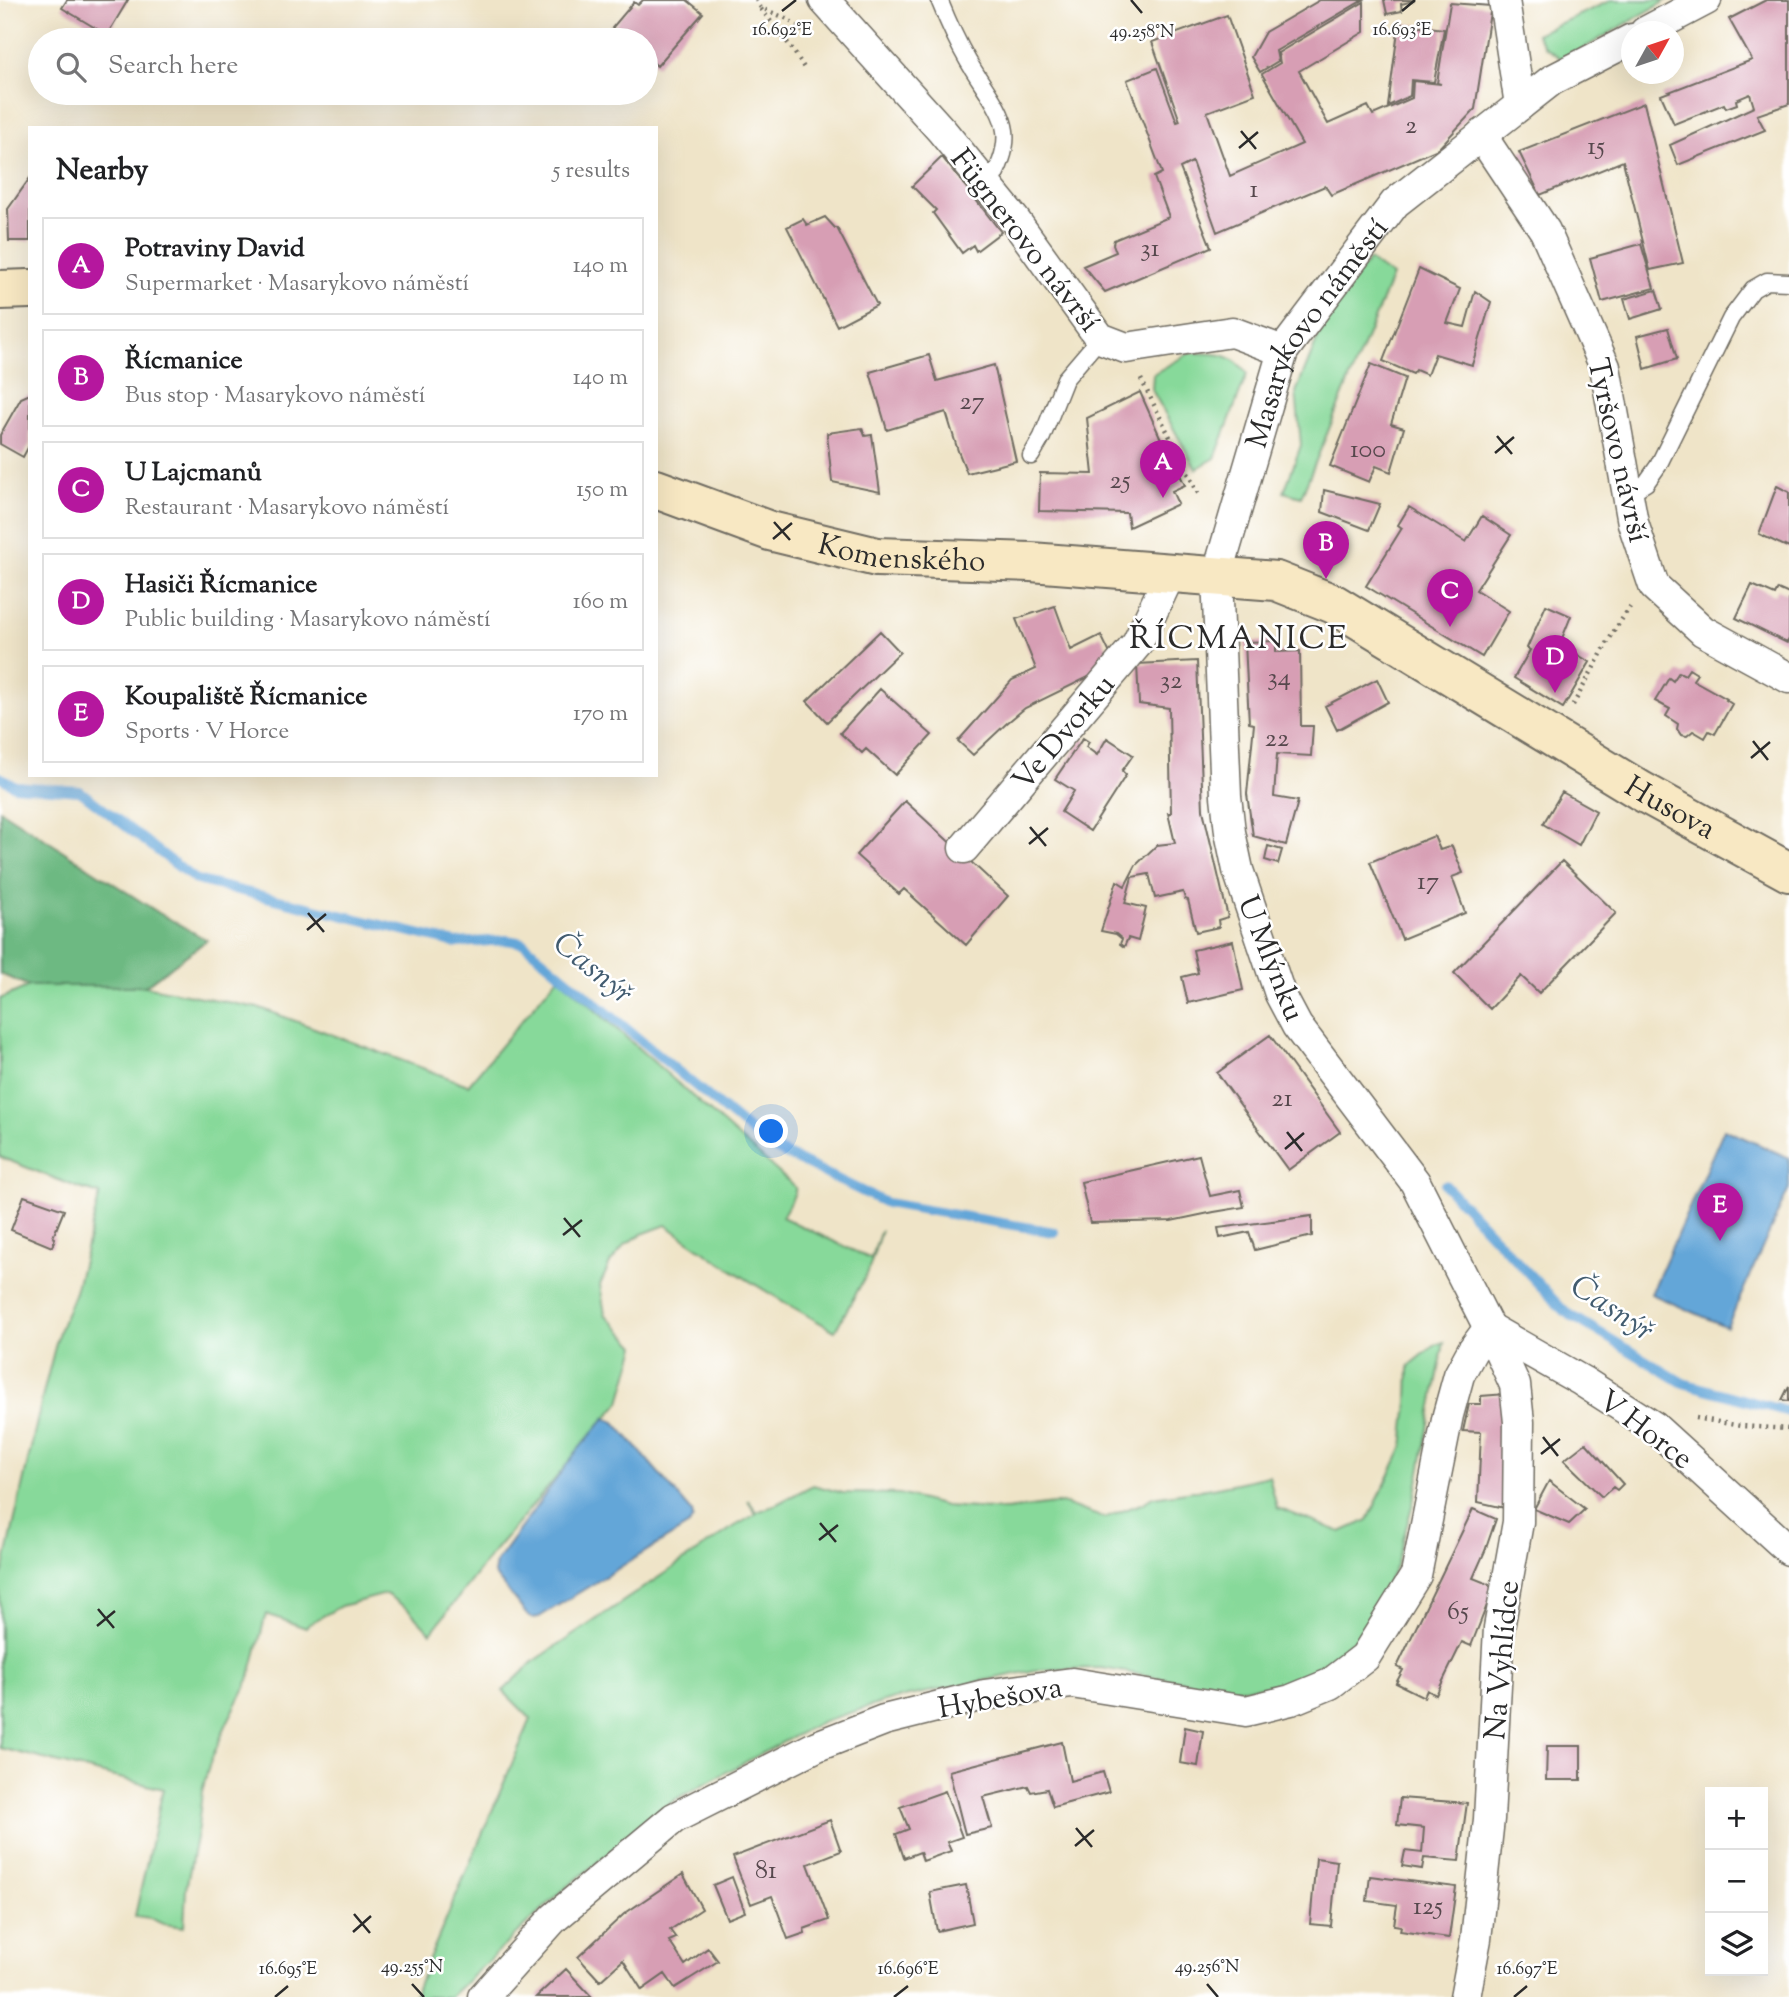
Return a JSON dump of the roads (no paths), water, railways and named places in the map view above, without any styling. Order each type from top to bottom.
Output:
[{"type":"main road","points":[[0,290],[28,289]]},
{"type":"main road","name":"Komenského","points":[[658,490],[770,531],[877,557],[1031,562],[1171,572]]},
{"type":"main road","points":[[1171,572],[1217,576]]},
{"type":"main road","name":"Husova","points":[[1217,576],[1276,581],[1334,604],[1554,740],[1789,872]]},
{"type":"street","name":"Fügnerovo návrší","points":[[824,0],[942,131],[1113,343],[1232,331],[1283,351]]},
{"type":"street","points":[[1504,0],[1520,105]]},
{"type":"street","points":[[1667,21],[1706,0]]},
{"type":"street","name":"Masarykovo náměstí","points":[[1217,576],[1283,351],[1395,203],[1552,80],[1621,45]]},
{"type":"street","name":"Tyršovo návrší","points":[[1481,135],[1545,230],[1605,367],[1633,523],[1654,586],[1703,631],[1789,678]]},
{"type":"street","name":"Ve Dvorku","points":[[964,848],[1138,644],[1171,572]]},
{"type":"street","name":"U Mlýnku","points":[[1217,576],[1226,796],[1230,832],[1238,870],[1280,994],[1297,1026],[1415,1182],[1489,1328]]},
{"type":"street","name":"V Horce","points":[[1489,1328],[1582,1381],[1654,1427],[1789,1550]]},
{"type":"street","name":"Hybešova","points":[[483,1997],[554,1918],[674,1818],[817,1746],[884,1720],[984,1695],[1072,1683],[1246,1711],[1292,1700],[1330,1684],[1365,1657],[1416,1575],[1448,1415],[1459,1375],[1489,1328]]},
{"type":"street","name":"Na Vyhlídce","points":[[1465,1997],[1476,1939],[1489,1819],[1499,1629],[1518,1522],[1519,1422],[1515,1385],[1489,1328]]},
{"type":"lane","points":[[940,2],[962,50],[1000,114],[1006,130],[1004,154],[988,187]]},
{"type":"lane","points":[[1628,494],[1646,483],[1658,466],[1731,318],[1754,289],[1767,281],[1789,282]]},
{"type":"lane","points":[[1031,456],[1042,437],[1065,379],[1113,343]]},
{"type":"water","points":[[1724,1129],[1789,1158],[1789,1188],[1727,1327],[1651,1294]]},
{"type":"water","points":[[605,1418],[615,1422],[692,1512],[693,1518],[689,1525],[539,1617],[532,1618],[494,1574],[496,1562],[576,1452]]},
{"type":"waterway","name":"Časnýř","points":[[0,777],[15,786],[80,791],[196,880],[456,943],[507,940],[523,943],[767,1145],[886,1203],[1054,1232]]},
{"type":"waterway","name":"Časnýř","points":[[1445,1185],[1564,1311],[1683,1383],[1789,1412]]},
{"type":"place","name":"Potraviny David","points":[[1163,498]]},
{"type":"place","name":"Řícmanice","points":[[1326,579]]},
{"type":"place","name":"U Lajcmanů","points":[[1450,627]]},
{"type":"place","name":"Hasiči Řícmanice","points":[[1555,693]]},
{"type":"place","name":"Koupaliště Řícmanice","points":[[1720,1241]]},
{"type":"district","name":"ŘÍCMANICE","points":[[1239,636]]}]
